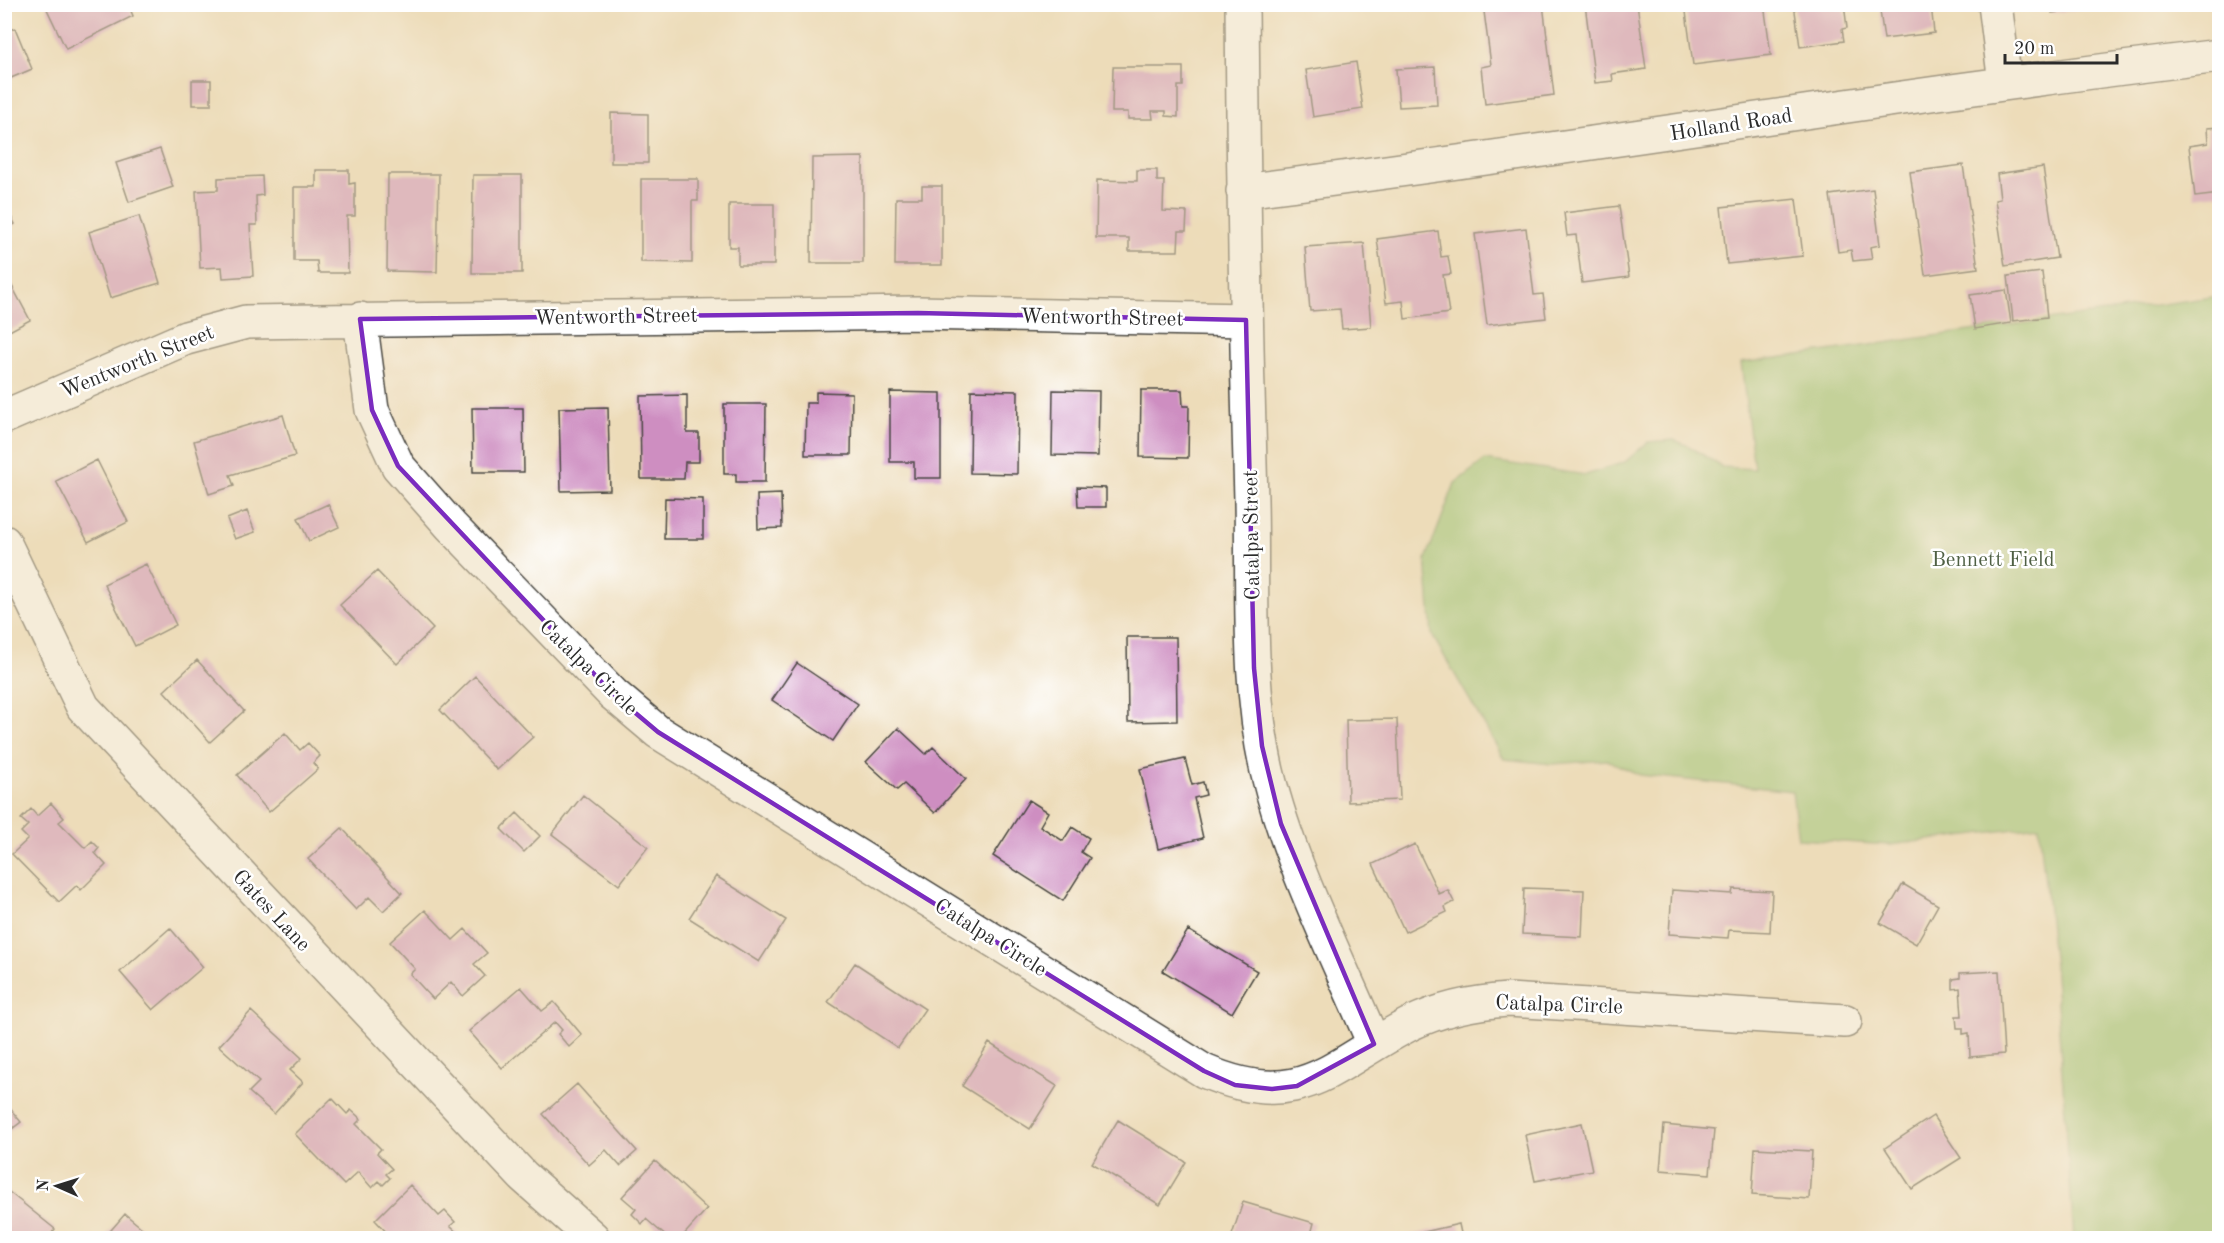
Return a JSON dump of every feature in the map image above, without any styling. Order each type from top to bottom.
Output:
[{"type":"street","name":"Catalpa Street","points":[[1242,4],[1243,191],[1254,668],[1262,746],[1281,824],[1374,1044]]},
{"type":"street","points":[[1995,4],[2005,82]]},
{"type":"street","name":"Holland Road","points":[[1243,191],[1535,153],[2005,82],[2220,56]]},
{"type":"street","name":"Wentworth Street","points":[[4,417],[139,357],[226,325],[284,320],[918,313],[1246,320]]},
{"type":"street","name":"Catalpa Circle","points":[[360,319],[372,410],[398,466],[451,526],[613,694],[658,732],[1204,1071],[1235,1084],[1272,1089],[1297,1086],[1328,1073],[1374,1044],[1431,1015],[1466,1005],[1508,1000],[1845,1021]]},
{"type":"street","name":"Gates Lane","points":[[4,542],[83,707],[523,1176],[593,1239]]},
{"type":"highlighted area","points":[[918,313],[1246,320],[1254,668],[1262,746],[1281,824],[1374,1044],[1297,1086],[1272,1089],[1235,1085],[1204,1071],[658,732],[613,694],[398,466],[372,410],[360,319]]},
{"type":"green space","name":"Bennett Field","points":[[2219,296],[2219,1238],[2074,1238],[2055,976],[2039,826],[1890,845],[1798,839],[1792,791],[1640,775],[1607,760],[1552,764],[1504,759],[1432,635],[1426,559],[1455,483],[1485,460],[1586,475],[1625,462],[1648,442],[1674,440],[1689,446],[1722,467],[1754,469],[1741,363]]},
{"type":"building","points":[[52,4],[128,4],[133,16],[66,49],[46,7]]},
{"type":"building","points":[[1483,4],[1543,4],[1554,95],[1485,104],[1481,67],[1491,65]]},
{"type":"building","points":[[1585,4],[1637,4],[1646,69],[1612,74],[1613,81],[1595,83]]},
{"type":"building","points":[[1685,4],[1764,4],[1771,55],[1693,65]]},
{"type":"building","points":[[1794,4],[1844,4],[1847,28],[1842,29],[1844,41],[1800,47]]},
{"type":"building","points":[[1879,4],[1931,4],[1934,33],[1884,39]]},
{"type":"building","points":[[2051,4],[2098,4],[2098,7],[2052,13]]},
{"type":"building","points":[[15,28],[32,69],[4,81],[4,32]]},
{"type":"building","points":[[1356,62],[1363,109],[1313,117],[1306,70]]},
{"type":"building","points":[[1113,67],[1183,67],[1183,86],[1178,86],[1178,117],[1166,116],[1166,111],[1152,111],[1153,119],[1128,119],[1128,112],[1112,112]]},
{"type":"building","points":[[1435,67],[1437,105],[1399,107],[1396,69]]},
{"type":"building","points":[[192,80],[211,80],[211,105],[192,105]]},
{"type":"building","points":[[611,113],[648,114],[648,163],[611,163]]},
{"type":"building","points":[[2220,127],[2220,194],[2195,197],[2189,146],[2208,143],[2207,128]]},
{"type":"building","points":[[160,149],[173,187],[129,202],[116,163]]},
{"type":"building","points":[[863,157],[863,263],[811,263],[812,158]]},
{"type":"building","points":[[1963,165],[1978,268],[1925,275],[1910,172]]},
{"type":"building","points":[[2043,167],[2057,258],[2005,266],[1995,200],[2000,199],[1997,174]]},
{"type":"building","points":[[316,170],[349,170],[349,184],[355,183],[355,216],[347,216],[348,273],[318,273],[317,261],[294,261],[294,187],[316,187]]},
{"type":"building","points":[[1137,170],[1157,170],[1157,181],[1164,181],[1163,211],[1187,212],[1186,231],[1179,231],[1178,251],[1129,251],[1129,238],[1096,238],[1097,180],[1137,181]]},
{"type":"building","points":[[388,174],[439,174],[437,272],[387,271]]},
{"type":"building","points":[[473,175],[522,175],[522,273],[472,273]]},
{"type":"building","points":[[262,176],[263,195],[256,196],[257,225],[250,225],[253,276],[223,278],[222,267],[200,268],[196,191],[218,190],[218,178]]},
{"type":"building","points":[[641,179],[698,179],[698,201],[692,201],[692,263],[641,262]]},
{"type":"building","points":[[922,186],[942,186],[942,265],[895,265],[896,198],[922,198]]},
{"type":"building","points":[[1873,189],[1880,245],[1870,247],[1872,259],[1853,261],[1851,250],[1838,252],[1830,195]]},
{"type":"building","points":[[1796,199],[1803,256],[1727,264],[1721,207]]},
{"type":"building","points":[[729,204],[774,204],[774,265],[738,265],[738,247],[729,247]]},
{"type":"building","points":[[5,206],[15,224],[5,230]]},
{"type":"building","points":[[1619,206],[1629,277],[1582,283],[1576,235],[1567,236],[1564,213]]},
{"type":"building","points":[[139,216],[160,283],[110,298],[89,232]]},
{"type":"building","points":[[1526,228],[1534,295],[1543,294],[1546,318],[1487,325],[1475,234]]},
{"type":"building","points":[[1438,231],[1441,257],[1448,256],[1451,274],[1443,275],[1449,313],[1405,319],[1403,301],[1386,303],[1377,239]]},
{"type":"building","points":[[1364,243],[1371,327],[1342,329],[1340,309],[1310,311],[1305,247]]},
{"type":"building","points":[[4,271],[30,320],[4,334]]},
{"type":"building","points":[[2042,272],[2047,317],[2013,321],[2008,276]]},
{"type":"building","points":[[2006,290],[2011,323],[1975,329],[1970,295]]},
{"type":"building","points":[[971,390],[1018,391],[1017,474],[970,473]]},
{"type":"building","points":[[1053,390],[1099,391],[1098,456],[1052,455]]},
{"type":"building","points":[[1141,390],[1182,390],[1183,406],[1189,406],[1188,458],[1140,457]]},
{"type":"building","points":[[816,392],[852,393],[851,455],[805,455],[806,403],[816,403]]},
{"type":"building","points":[[890,392],[941,393],[941,478],[914,478],[914,462],[890,462]]},
{"type":"building","points":[[687,395],[687,433],[699,433],[699,462],[685,462],[684,479],[641,479],[640,396]]},
{"type":"building","points":[[724,404],[766,404],[765,482],[736,482],[736,474],[724,474]]},
{"type":"building","points":[[608,407],[610,490],[561,491],[559,408]]},
{"type":"building","points":[[472,408],[523,408],[524,472],[473,472]]},
{"type":"building","points":[[283,415],[295,456],[230,475],[234,486],[209,494],[194,441]]},
{"type":"building","points":[[97,460],[128,522],[88,542],[56,481]]},
{"type":"building","points":[[1077,487],[1106,488],[1106,507],[1078,507]]},
{"type":"building","points":[[781,494],[782,528],[758,529],[757,495]]},
{"type":"building","points":[[665,498],[703,499],[703,539],[664,539]]},
{"type":"building","points":[[328,504],[339,527],[309,541],[298,518]]},
{"type":"building","points":[[247,511],[255,532],[235,539],[227,519]]},
{"type":"building","points":[[146,564],[176,625],[135,646],[104,584]]},
{"type":"building","points":[[377,571],[433,629],[397,664],[340,605]]},
{"type":"building","points":[[1127,637],[1176,637],[1177,721],[1128,722]]},
{"type":"building","points":[[197,660],[244,711],[210,742],[164,691]]},
{"type":"building","points":[[797,663],[858,704],[833,741],[772,700]]},
{"type":"building","points":[[475,676],[533,737],[497,770],[440,710]]},
{"type":"building","points":[[1397,719],[1400,800],[1348,802],[1346,720]]},
{"type":"building","points":[[898,728],[926,754],[933,747],[966,779],[935,813],[904,784],[897,790],[866,762]]},
{"type":"building","points":[[285,733],[300,750],[308,743],[320,756],[313,763],[318,769],[269,812],[237,775]]},
{"type":"building","points":[[1185,759],[1192,785],[1203,782],[1206,795],[1194,798],[1203,838],[1158,849],[1140,769]]},
{"type":"building","points":[[583,795],[648,847],[619,885],[552,834]]},
{"type":"building","points":[[1029,800],[1048,812],[1040,826],[1063,841],[1072,827],[1089,838],[1081,852],[1090,858],[1063,901],[993,856]]},
{"type":"building","points":[[51,803],[64,818],[59,822],[85,848],[92,841],[99,848],[95,853],[106,865],[81,890],[77,885],[59,902],[12,854],[28,839],[21,832],[28,825],[21,819],[31,809],[37,816]]},
{"type":"building","points":[[517,813],[540,836],[524,852],[501,829]]},
{"type":"building","points":[[342,828],[402,893],[383,911],[369,897],[356,910],[308,859]]},
{"type":"building","points":[[1415,844],[1439,894],[1448,890],[1454,902],[1445,907],[1447,912],[1405,932],[1373,864]]},
{"type":"building","points":[[716,876],[786,920],[759,962],[689,918]]},
{"type":"building","points":[[1903,884],[1938,905],[1916,944],[1880,923]]},
{"type":"building","points":[[1524,888],[1584,890],[1582,937],[1522,934]]},
{"type":"building","points":[[1733,889],[1772,891],[1770,932],[1729,930],[1728,938],[1669,934],[1672,890],[1732,894]]},
{"type":"building","points":[[425,910],[453,940],[465,929],[487,953],[474,964],[485,976],[463,996],[451,982],[433,999],[410,974],[415,969],[390,942]]},
{"type":"building","points":[[170,928],[203,967],[153,1010],[120,972]]},
{"type":"building","points":[[1188,930],[1257,971],[1232,1013],[1163,971]]},
{"type":"building","points":[[855,963],[925,1009],[898,1048],[828,1002]]},
{"type":"building","points":[[1999,971],[2004,1054],[1970,1057],[1969,1033],[1963,1034],[1963,1028],[1957,1028],[1956,1016],[1962,1016],[1960,988],[1953,989],[1953,979],[1960,978],[1960,973]]},
{"type":"building","points":[[521,987],[542,1011],[554,1002],[582,1035],[569,1047],[558,1034],[562,1030],[555,1022],[502,1068],[469,1031]]},
{"type":"building","points":[[251,1011],[302,1058],[290,1070],[303,1082],[274,1114],[249,1092],[259,1082],[219,1046]]},
{"type":"building","points":[[989,1043],[1057,1086],[1030,1129],[962,1086]]},
{"type":"building","points":[[577,1084],[637,1151],[620,1166],[606,1150],[589,1165],[543,1114]]},
{"type":"building","points":[[332,1098],[347,1114],[351,1110],[361,1119],[356,1124],[381,1149],[377,1153],[392,1169],[386,1174],[390,1178],[383,1185],[379,1181],[372,1188],[358,1172],[344,1185],[295,1134]]},
{"type":"building","points":[[8,1106],[21,1122],[4,1135],[4,1109]]},
{"type":"building","points":[[1933,1116],[1961,1158],[1912,1189],[1885,1148]]},
{"type":"building","points":[[1118,1120],[1186,1162],[1160,1205],[1092,1163]]},
{"type":"building","points":[[1582,1123],[1592,1170],[1535,1181],[1525,1135]]},
{"type":"building","points":[[1664,1125],[1714,1130],[1710,1174],[1660,1170]]},
{"type":"building","points":[[1755,1148],[1812,1151],[1809,1199],[1752,1195]]},
{"type":"building","points":[[655,1161],[707,1209],[681,1238],[668,1238],[646,1219],[642,1224],[632,1214],[636,1209],[622,1197]]},
{"type":"building","points":[[410,1185],[439,1216],[445,1211],[455,1222],[450,1226],[463,1238],[392,1238],[375,1220]]},
{"type":"building","points":[[4,1188],[55,1229],[48,1238],[4,1238]]},
{"type":"building","points":[[1243,1202],[1314,1223],[1310,1238],[1231,1238]]},
{"type":"building","points":[[125,1214],[154,1238],[104,1238]]},
{"type":"building","points":[[1459,1224],[1462,1238],[1398,1238]]}]
